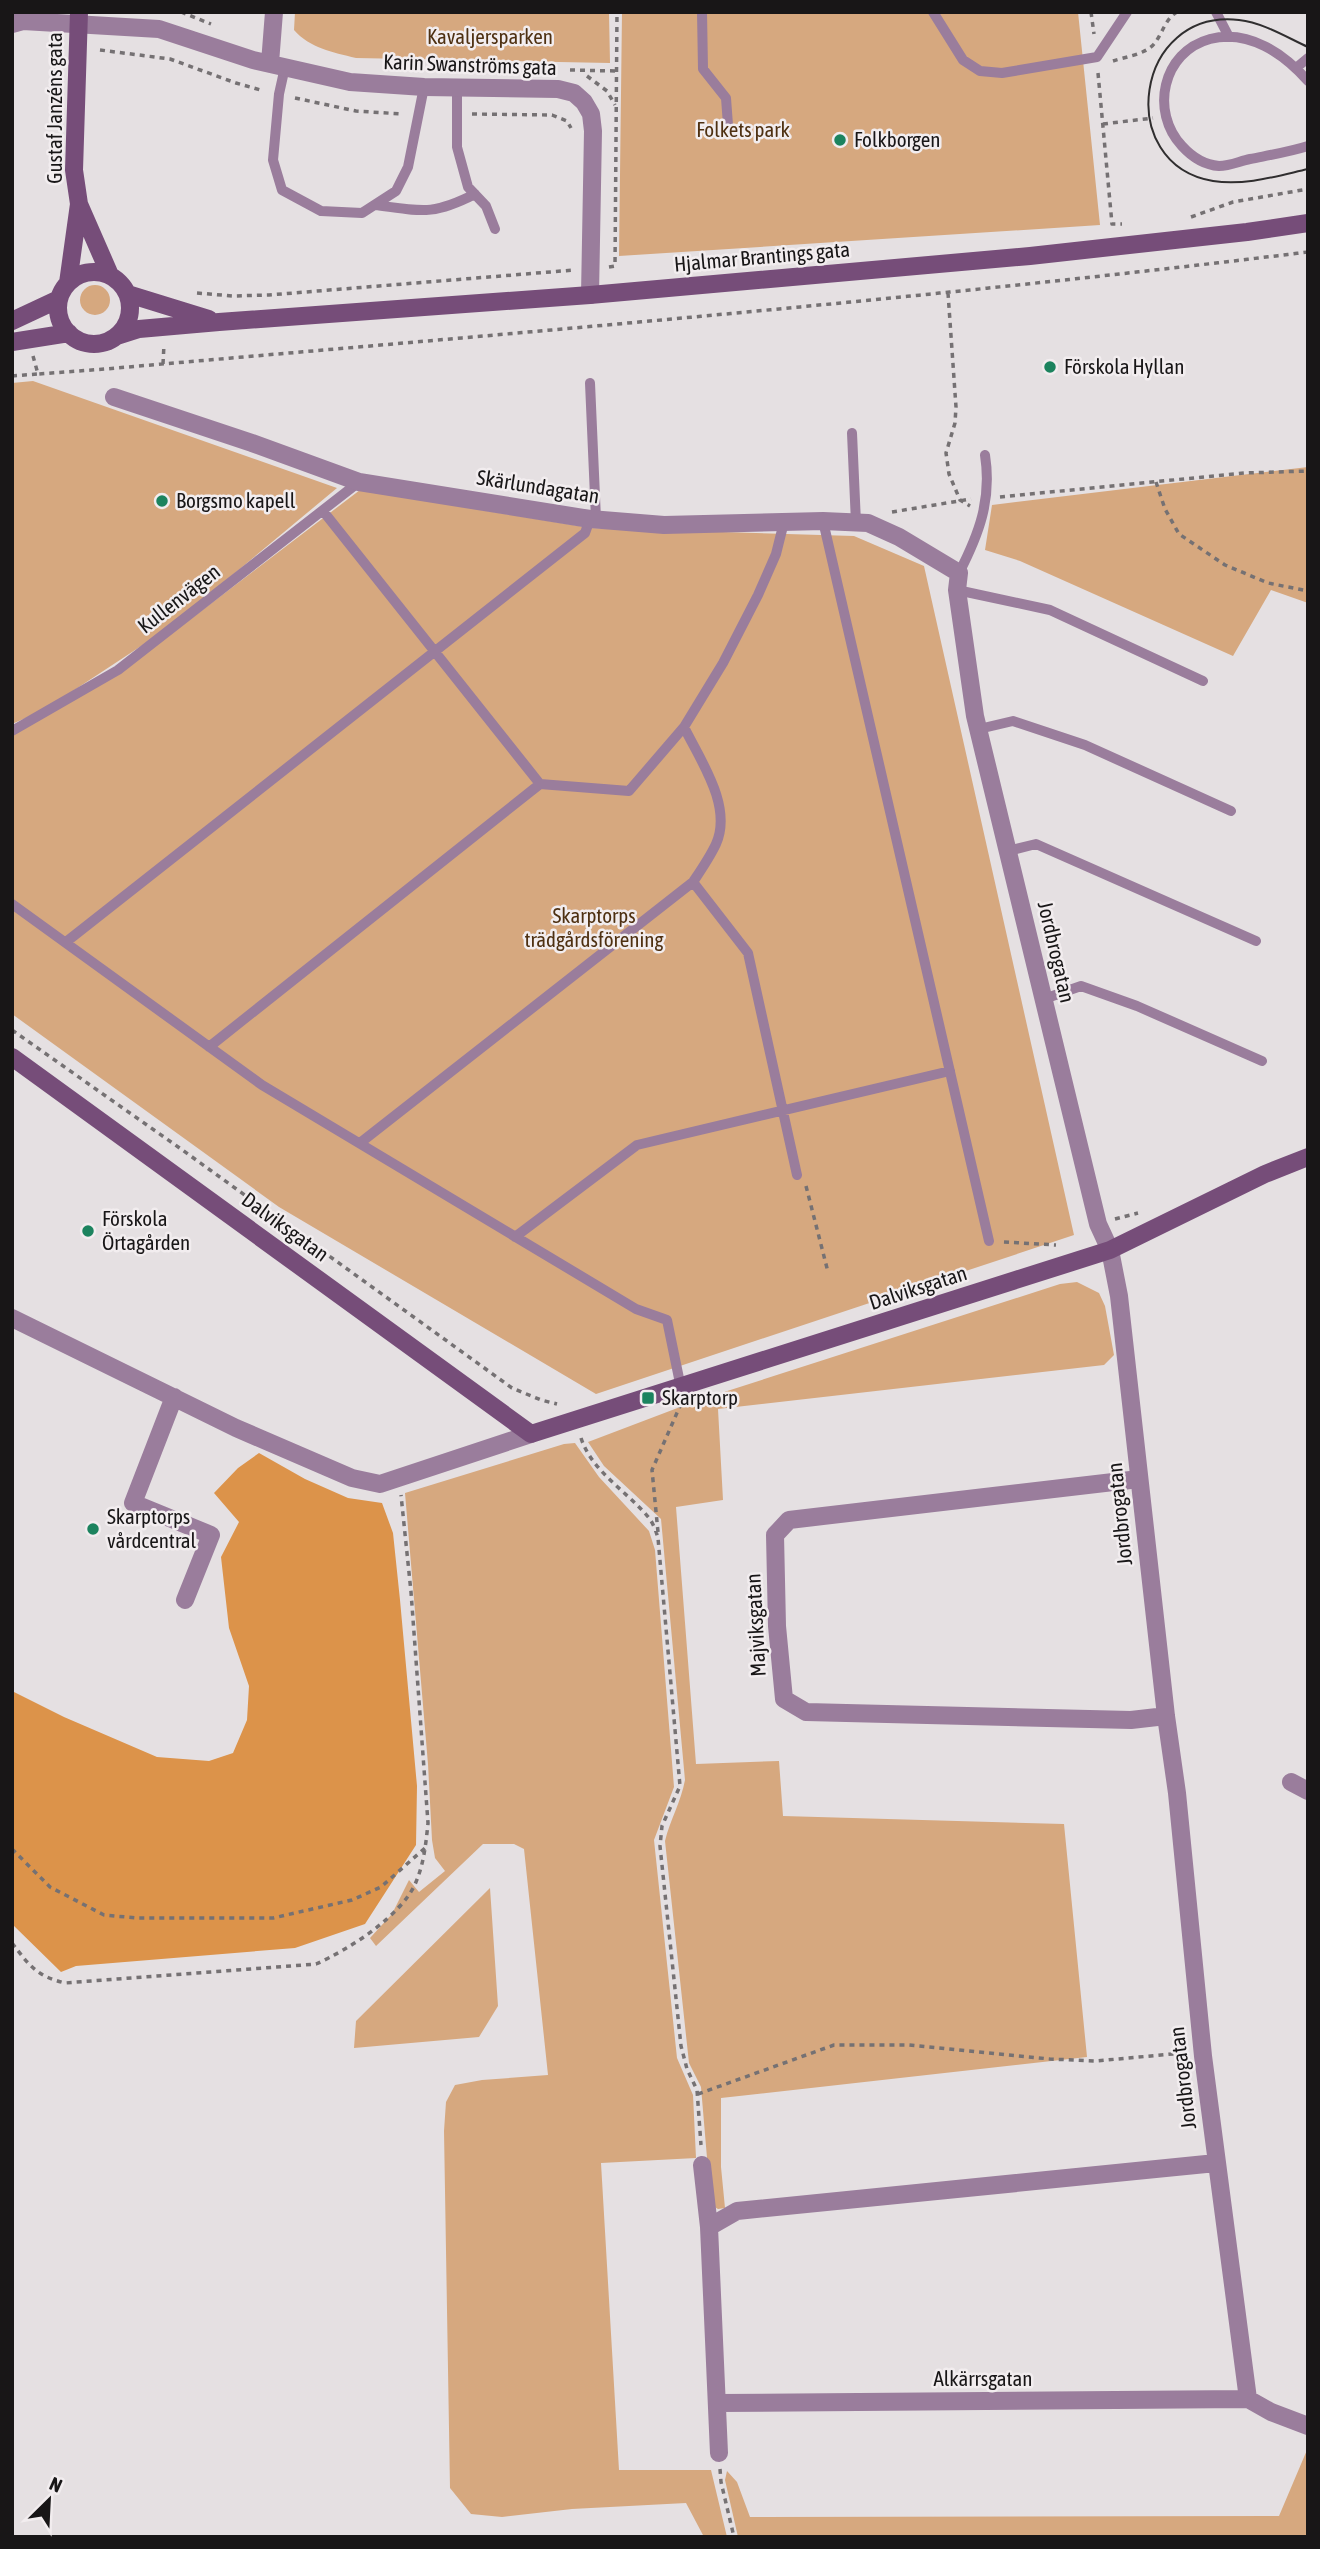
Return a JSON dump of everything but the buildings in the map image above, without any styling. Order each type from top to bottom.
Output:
[{"type":"street","points":[[274,12],[277,65]]},
{"type":"street","name":"Karin Swanströms gata","points":[[12,24],[78,18],[159,29],[230,54],[349,82],[424,87],[558,89],[574,93],[592,114],[590,295]]},
{"type":"street","name":"Gustaf Janzéns gata","points":[[78,18],[74,170],[79,204],[110,275]]},
{"type":"street","name":"Gustaf Janzéns gata","points":[[63,291],[79,204]]},
{"type":"street","name":"Hjalmar Brantings gata","points":[[20,340],[69,333],[92,344],[139,329],[590,295],[1030,256],[1308,223]]},
{"type":"street","points":[[12,321],[63,291],[83,274],[92,272],[110,275]]},
{"type":"street","name":"Hjalmar Brantings gata","points":[[110,275],[128,294],[219,322]]},
{"type":"street","points":[[63,291],[58,311],[69,333]]},
{"type":"street","points":[[117,336],[129,317],[128,294]]},
{"type":"street","name":"Skärlundagatan","points":[[114,397],[359,482],[593,519],[664,525],[823,521],[862,523],[899,537],[958,582]]},
{"type":"street","name":"Jordbrogatan","points":[[958,582],[979,729],[1098,1224],[1110,1250],[1119,1296],[1177,1793],[1216,2163],[1248,2399]]},
{"type":"street","name":"Dalviksgatan","points":[[12,1057],[531,1434]]},
{"type":"street","name":"Dalviksgatan","points":[[12,1318],[236,1428],[352,1478],[380,1484],[1110,1250],[1265,1174],[1308,1157]]},
{"type":"street","points":[[174,1397],[133,1503],[211,1535],[185,1600]]},
{"type":"street","name":"Majviksgatan","points":[[1139,1479],[789,1520],[775,1535],[777,1626],[784,1699],[806,1712],[1131,1720],[1166,1716]]},
{"type":"street","points":[[1291,1782],[1308,1791]]},
{"type":"street","points":[[709,2227],[737,2211],[1216,2163]]},
{"type":"street","points":[[702,2165],[709,2227],[719,2453]]},
{"type":"street","points":[[1248,2399],[1271,2412],[1308,2426]]},
{"type":"street","name":"Alkärrsgatan","points":[[718,2403],[1248,2399]]},
{"type":"lane","points":[[702,12],[703,69],[726,98],[728,125]]},
{"type":"lane","points":[[933,12],[963,60],[980,71],[1002,73],[1097,57],[1127,12]]},
{"type":"lane","points":[[1216,12],[1229,37]]},
{"type":"lane","points":[[1308,82],[1283,55],[1265,46],[1229,37],[1210,39],[1187,52],[1176,65],[1164,93],[1165,117],[1169,130],[1186,151],[1208,163],[1220,166],[1233,164],[1308,146]]},
{"type":"lane","points":[[1296,68],[1308,58]]},
{"type":"lane","points":[[277,65],[279,94],[273,160],[282,190],[321,211],[362,213],[396,191],[408,167],[424,87]]},
{"type":"lane","points":[[457,87],[457,146],[468,187],[486,206],[495,229]]},
{"type":"lane","points":[[375,205],[424,212],[447,208],[475,194]]},
{"type":"lane","points":[[66,942],[585,533],[593,519],[590,383]]},
{"type":"lane","points":[[852,433],[862,523]]},
{"type":"lane","points":[[985,455],[988,498],[974,544],[958,582],[1050,610],[1203,681]]},
{"type":"lane","name":"Kullenvägen","points":[[12,731],[118,670],[359,482]]},
{"type":"lane","points":[[323,511],[540,784]]},
{"type":"lane","points":[[823,521],[989,1241]]},
{"type":"lane","points":[[209,1047],[540,784],[629,792],[684,727],[723,663],[758,596],[776,554],[784,522]]},
{"type":"lane","points":[[979,729],[1013,721],[1085,745],[1231,811]]},
{"type":"lane","points":[[360,1143],[693,881],[717,842],[721,817],[714,789],[684,727]]},
{"type":"lane","points":[[1008,851],[1036,844],[1256,941]]},
{"type":"lane","points":[[693,881],[748,953],[797,1175]]},
{"type":"lane","points":[[12,904],[262,1085],[636,1310],[667,1320],[681,1388]]},
{"type":"lane","points":[[1044,999],[1081,986],[1136,1006],[1262,1061]]},
{"type":"lane","points":[[515,1237],[637,1145],[950,1070]]},
{"type":"path","points":[[181,12],[219,27]]},
{"type":"path","points":[[188,292],[233,296],[269,295],[615,266],[617,12]]},
{"type":"path","points":[[1110,62],[1153,46],[1170,16],[1177,12]]},
{"type":"path","points":[[100,50],[170,59],[236,83],[356,111],[419,114]]},
{"type":"path","points":[[1097,66],[1112,223],[1125,225]]},
{"type":"path","points":[[562,70],[616,71]]},
{"type":"path","points":[[456,114],[552,116],[567,121],[572,128]]},
{"type":"path","points":[[1103,124],[1165,117]]},
{"type":"path","points":[[1187,219],[1216,206],[1308,189]]},
{"type":"path","points":[[12,376],[948,292],[1308,252]]},
{"type":"path","points":[[570,258],[570,271]]},
{"type":"path","points":[[948,292],[957,407],[946,453],[949,474],[960,500],[971,507],[979,523]]},
{"type":"path","points":[[20,340],[38,374]]},
{"type":"path","points":[[862,523],[884,513],[960,500],[1244,473],[1308,471]]},
{"type":"path","points":[[1156,482],[1165,509],[1179,534],[1225,565],[1268,583],[1308,592]]},
{"type":"path","points":[[12,1030],[512,1388],[541,1400],[561,1404]]},
{"type":"path","points":[[797,1175],[808,1188],[828,1272]]},
{"type":"path","points":[[1098,1224],[1138,1213]]},
{"type":"path","points":[[989,1241],[1062,1245],[1048,1250]]},
{"type":"path","points":[[681,1388],[682,1403],[652,1470],[680,1786],[662,1826],[660,1846],[681,2046],[698,2094],[702,2165]]},
{"type":"path","points":[[584,1446],[603,1473],[650,1519],[659,1538]]},
{"type":"path","points":[[12,1943],[30,1966],[46,1978],[65,1983],[316,1964],[342,1952],[361,1939],[400,1904],[416,1884],[428,1823],[411,1592],[399,1478]]},
{"type":"path","points":[[12,1849],[50,1887],[104,1915],[137,1918],[274,1918],[352,1900],[381,1887],[425,1848]]},
{"type":"path","points":[[698,2094],[834,2045],[909,2045],[1096,2061],[1203,2051]]},
{"type":"path","points":[[719,2453],[721,2482],[734,2537]]},
{"type":"green space","name":"Kavaljersparken","points":[[295,12],[609,12],[610,63],[356,58],[322,48],[300,36],[294,30]]},
{"type":"green space","name":"Folkets park","points":[[622,12],[1078,12],[1100,225],[619,256]]},
{"type":"green space","points":[[95,285],[106,289],[110,300],[106,311],[95,315],[84,311],[80,300],[84,289]]},
{"type":"green space","points":[[33,381],[337,488],[170,627],[44,710],[12,724],[12,383]]},
{"type":"green space","points":[[1308,467],[1308,603],[1271,590],[1233,656],[1020,561],[985,550],[992,505]]},
{"type":"green space","name":"Skarptorps trädgårdsförening","points":[[360,490],[591,528],[854,536],[924,566],[1074,1235],[596,1394],[279,1207],[12,1014],[12,733],[121,672]]},
{"type":"green space","points":[[1077,1282],[1099,1293],[1105,1306],[1114,1355],[1104,1365],[718,1409],[723,1500],[676,1507],[696,1764],[779,1761],[783,1816],[1064,1824],[1087,2057],[721,2098],[721,2167],[725,2208],[718,2209],[711,2205],[701,2087],[689,2063],[665,1841],[685,1780],[661,1519],[604,1466],[588,1442],[696,1401],[1060,1284]]},
{"type":"green space","points":[[575,1443],[599,1477],[649,1531],[655,1550],[674,1787],[654,1840],[677,2058],[693,2095],[696,2158],[601,2163],[619,2470],[711,2470],[727,2537],[704,2537],[686,2503],[572,2509],[502,2517],[471,2514],[450,2488],[444,2131],[446,2102],[455,2085],[548,2075],[524,1849],[514,1844],[483,1844],[376,1946],[370,1938],[392,1914],[409,1880],[419,1892],[445,1871],[435,1858],[432,1840],[405,1493],[564,1444]]},
{"type":"green space","points":[[490,1888],[498,2006],[479,2037],[354,2048],[356,2021]]},
{"type":"green space","points":[[1307,2450],[1308,2537],[738,2537],[725,2480],[727,2471],[737,2482],[750,2517],[1279,2516]]},
{"type":"shaded area","points":[[259,1453],[305,1479],[348,1498],[382,1503],[393,1533],[400,1600],[417,1786],[416,1845],[365,1924],[295,1948],[76,1966],[61,1972],[12,1924],[12,1691],[64,1717],[157,1757],[209,1761],[233,1753],[247,1720],[249,1686],[229,1628],[221,1557],[239,1522],[214,1493],[238,1468]]},
{"type":"tram line","points":[[1308,47],[1257,24],[1239,20],[1204,23],[1177,38],[1159,61],[1150,90],[1150,119],[1160,147],[1181,169],[1213,181],[1225,182],[1261,180],[1308,169]]},
{"type":"place","name":"Folkborgen","points":[[840,140]]},
{"type":"place","name":"Förskola Hyllan","points":[[1050,367]]},
{"type":"place","name":"Borgsmo kapell","points":[[162,501]]},
{"type":"place","name":"Förskola Örtagården","points":[[88,1231]]},
{"type":"place","name":"Skarptorp","points":[[648,1398]]},
{"type":"place","name":"Skarptorps vårdcentral","points":[[93,1529]]}]
